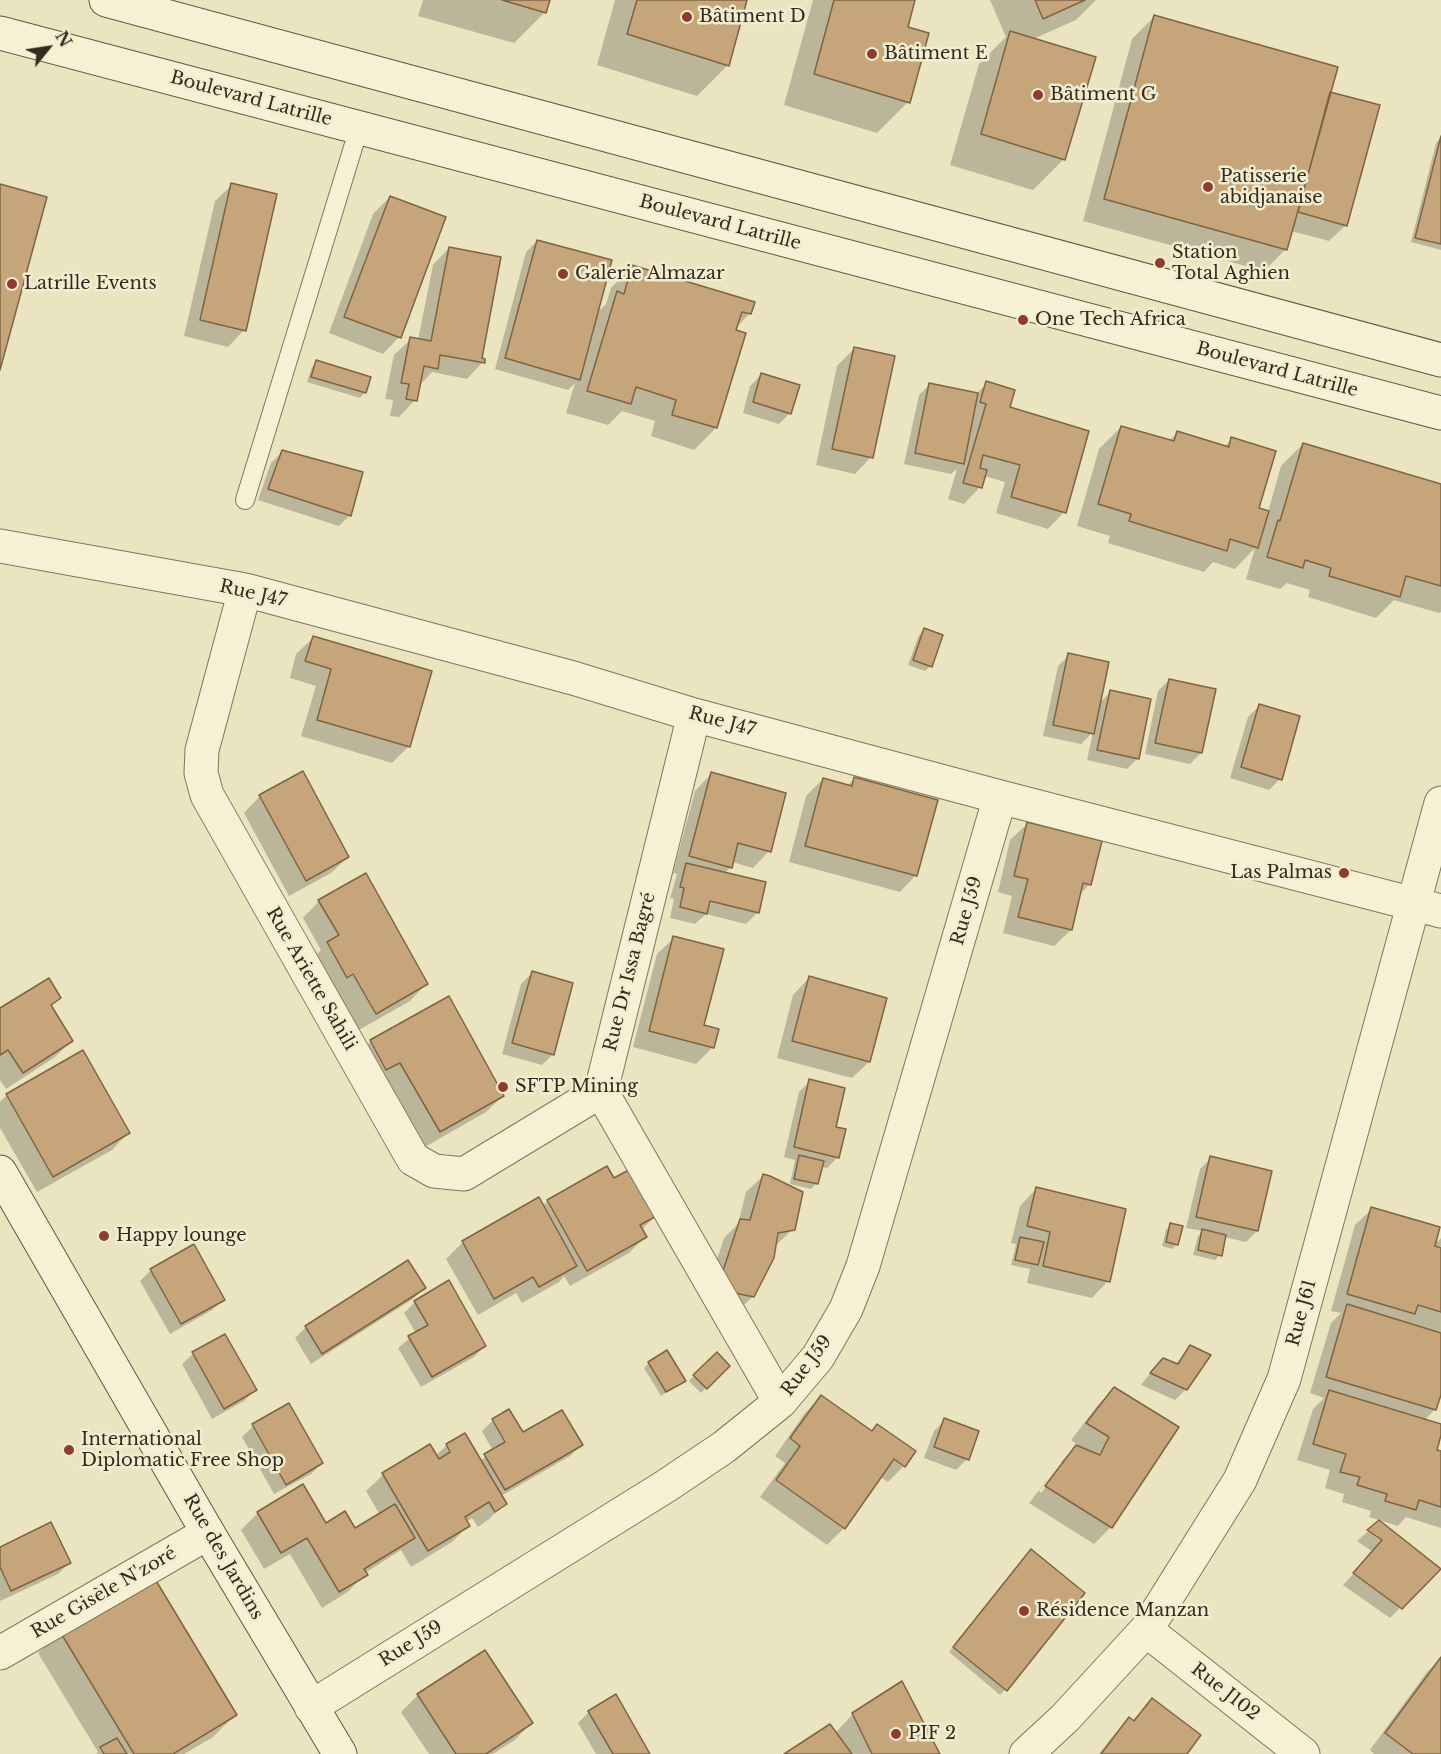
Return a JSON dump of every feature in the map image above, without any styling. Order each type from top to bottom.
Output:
[{"type":"street","points":[[106,0],[1441,360]]},
{"type":"street","name":"Boulevard Latrille","points":[[0,33],[1441,413]]},
{"type":"street","name":"Rue J47","points":[[0,546],[245,590],[573,678],[694,715],[1427,908]]},
{"type":"street","name":"Rue Ariette Sahili","points":[[245,590],[202,750],[201,773],[207,795],[413,1159],[434,1171],[464,1174],[601,1091]]},
{"type":"street","name":"Rue Dr Issa Bagré","points":[[601,1091],[694,715]]},
{"type":"street","name":"Rue J59","points":[[311,1707],[666,1486],[724,1447],[780,1402],[818,1357],[846,1309],[863,1266],[1000,797]]},
{"type":"street","name":"Rue J61","points":[[1026,1754],[1065,1718],[1146,1630],[1240,1480],[1284,1379],[1427,908],[1441,803]]},
{"type":"street","points":[[601,1091],[780,1402]]},
{"type":"street","name":"Rue des Jardins","points":[[0,1172],[208,1533],[340,1754]]},
{"type":"street","name":"Rue Gisèle N'zoré","points":[[0,1653],[208,1533]]},
{"type":"street","name":"Rue J102","points":[[1146,1630],[1303,1754]]},
{"type":"lane","points":[[245,500],[359,128]]},
{"type":"building","points":[[502,0],[550,0],[546,13]]},
{"type":"building","name":"Bâtiment D","points":[[637,0],[747,0],[729,66],[627,34]]},
{"type":"building","name":"Bâtiment E","points":[[834,0],[915,0],[908,27],[929,33],[910,103],[814,74]]},
{"type":"building","points":[[1035,0],[1085,0],[1043,19]]},
{"type":"building","points":[[1154,15],[1338,67],[1287,250],[1104,199]]},
{"type":"building","name":"Bâtiment G","points":[[1010,31],[1096,57],[1065,160],[981,134]]},
{"type":"building","points":[[1330,92],[1380,105],[1347,226],[1298,212]]},
{"type":"building","points":[[1441,136],[1441,244],[1415,238]]},
{"type":"building","points":[[231,183],[277,194],[246,331],[200,320]]},
{"type":"building","name":"Latrille Events","points":[[0,184],[47,197],[0,370]]},
{"type":"building","points":[[390,196],[446,217],[401,338],[344,317]]},
{"type":"building","points":[[537,240],[612,260],[580,380],[505,358]]},
{"type":"building","points":[[449,247],[501,257],[482,358],[485,359],[485,363],[440,355],[438,369],[424,366],[417,401],[406,399],[409,384],[401,383],[410,337],[431,341]]},
{"type":"building","points":[[632,265],[755,302],[751,314],[742,312],[736,330],[746,333],[717,428],[672,415],[676,400],[636,387],[631,404],[587,391],[617,291],[624,294]]},
{"type":"building","points":[[854,347],[895,356],[873,458],[832,449]]},
{"type":"building","points":[[316,360],[371,377],[366,393],[311,377]]},
{"type":"building","points":[[761,373],[800,385],[791,414],[753,402]]},
{"type":"building","points":[[986,381],[1015,390],[1010,407],[1089,431],[1066,513],[1011,497],[1020,465],[983,455],[980,468],[987,470],[982,488],[963,483],[986,404],[980,402]]},
{"type":"building","points":[[929,383],[978,393],[964,464],[915,453]]},
{"type":"building","points":[[1121,426],[1174,441],[1177,431],[1229,447],[1231,437],[1276,451],[1259,508],[1269,511],[1258,548],[1230,539],[1227,551],[1129,521],[1131,514],[1098,504]]},
{"type":"building","points":[[1303,443],[1441,484],[1441,586],[1406,576],[1400,597],[1329,576],[1331,568],[1305,560],[1303,568],[1267,557]]},
{"type":"building","points":[[282,450],[363,472],[351,516],[268,489]]},
{"type":"building","points":[[924,628],[943,635],[932,667],[913,660]]},
{"type":"building","points":[[313,636],[432,671],[410,747],[317,720],[331,669],[305,661]]},
{"type":"building","points":[[1068,653],[1109,662],[1094,734],[1053,725]]},
{"type":"building","points":[[1169,679],[1216,689],[1202,753],[1155,743]]},
{"type":"building","points":[[1110,690],[1151,699],[1139,759],[1097,750]]},
{"type":"building","points":[[1259,704],[1300,716],[1282,780],[1241,767]]},
{"type":"building","points":[[303,771],[349,857],[306,881],[259,795]]},
{"type":"building","points":[[711,772],[786,793],[771,852],[738,843],[732,868],[689,856]]},
{"type":"building","points":[[854,777],[938,800],[917,876],[805,846],[823,778],[852,786]]},
{"type":"building","points":[[1027,822],[1102,841],[1091,885],[1083,883],[1072,930],[1018,917],[1028,879],[1014,876]]},
{"type":"building","points":[[686,863],[766,882],[759,913],[710,901],[707,914],[680,907],[684,888],[680,887]]},
{"type":"building","points":[[366,873],[428,984],[376,1014],[353,974],[347,978],[327,942],[339,935],[318,900]]},
{"type":"building","points":[[673,936],[724,949],[704,1025],[719,1029],[714,1048],[649,1031]]},
{"type":"building","points":[[532,971],[573,983],[554,1055],[512,1043]]},
{"type":"building","points":[[809,976],[887,998],[870,1062],[792,1041]]},
{"type":"building","points":[[49,978],[61,998],[51,1005],[73,1041],[23,1073],[8,1050],[0,1055],[0,1008]]},
{"type":"building","points":[[449,996],[504,1096],[440,1132],[400,1063],[386,1070],[370,1040]]},
{"type":"building","points":[[83,1050],[130,1133],[53,1177],[6,1094]]},
{"type":"building","points":[[809,1079],[845,1088],[836,1127],[846,1129],[839,1158],[794,1147]]},
{"type":"building","points":[[799,1155],[824,1161],[818,1184],[794,1179]]},
{"type":"building","points":[[1210,1156],[1272,1171],[1258,1231],[1196,1217]]},
{"type":"building","points":[[607,1166],[614,1178],[636,1166],[662,1213],[640,1225],[647,1237],[587,1271],[547,1200]]},
{"type":"building","points":[[763,1174],[803,1192],[795,1230],[778,1233],[774,1258],[754,1297],[725,1291],[721,1277],[740,1219],[750,1220]]},
{"type":"building","points":[[1036,1187],[1126,1209],[1110,1282],[1043,1266],[1050,1232],[1027,1226]]},
{"type":"building","points":[[539,1197],[577,1266],[539,1287],[533,1277],[494,1299],[462,1241]]},
{"type":"building","points":[[1371,1207],[1440,1227],[1435,1246],[1441,1248],[1441,1312],[1418,1305],[1415,1314],[1347,1294]]},
{"type":"building","points":[[1170,1223],[1183,1226],[1178,1245],[1166,1242]]},
{"type":"building","points":[[1202,1229],[1226,1235],[1222,1256],[1198,1250]]},
{"type":"building","points":[[1020,1237],[1044,1242],[1038,1265],[1015,1260]]},
{"type":"building","points":[[194,1244],[225,1300],[181,1324],[150,1269]]},
{"type":"building","points":[[408,1260],[426,1288],[322,1354],[305,1326]]},
{"type":"building","points":[[449,1280],[486,1346],[432,1377],[408,1336],[428,1325],[414,1301]]},
{"type":"building","points":[[1347,1304],[1441,1333],[1441,1395],[1436,1410],[1326,1377]]},
{"type":"building","points":[[225,1334],[257,1390],[224,1409],[192,1352]]},
{"type":"building","points":[[1190,1345],[1211,1355],[1187,1390],[1150,1373],[1163,1358],[1178,1364]]},
{"type":"building","points":[[667,1350],[686,1381],[666,1392],[648,1362]]},
{"type":"building","points":[[717,1352],[730,1366],[707,1389],[693,1375]]},
{"type":"building","points":[[1114,1387],[1179,1427],[1112,1528],[1045,1486],[1076,1445],[1100,1455],[1109,1437],[1086,1423]]},
{"type":"building","points":[[1329,1390],[1441,1424],[1437,1450],[1441,1451],[1441,1507],[1419,1500],[1416,1510],[1385,1501],[1387,1494],[1357,1485],[1360,1477],[1340,1472],[1346,1454],[1313,1444]]},
{"type":"building","points":[[821,1395],[872,1431],[877,1424],[916,1451],[905,1467],[894,1459],[845,1529],[776,1480],[800,1446],[790,1438]]},
{"type":"building","points":[[289,1403],[323,1463],[286,1485],[252,1424]]},
{"type":"building","points":[[509,1409],[523,1432],[562,1410],[583,1445],[505,1490],[484,1454],[505,1442],[492,1419]]},
{"type":"building","points":[[944,1418],[979,1431],[969,1460],[934,1447]]},
{"type":"building","points":[[465,1433],[507,1504],[495,1512],[489,1502],[465,1517],[470,1526],[428,1551],[382,1473],[430,1444],[439,1459],[450,1452],[446,1444]]},
{"type":"building","points":[[303,1484],[326,1523],[345,1511],[355,1528],[395,1504],[415,1538],[364,1569],[368,1575],[339,1592],[307,1538],[281,1553],[257,1512]]},
{"type":"building","points":[[1379,1520],[1441,1569],[1402,1609],[1353,1573],[1382,1540],[1367,1530]]},
{"type":"building","points":[[51,1522],[71,1563],[11,1591],[0,1567],[0,1547]]},
{"type":"building","points":[[1031,1549],[1085,1593],[1007,1691],[953,1647]]},
{"type":"building","points":[[152,1574],[237,1715],[173,1754],[134,1754],[59,1630]]},
{"type":"building","points":[[485,1650],[533,1723],[486,1754],[456,1754],[417,1694]]},
{"type":"building","points":[[1441,1657],[1441,1754],[1413,1754],[1385,1733]]},
{"type":"building","name":"PIF 2","points":[[902,1681],[940,1754],[872,1754],[852,1713]]},
{"type":"building","points":[[616,1694],[650,1754],[613,1754],[588,1711]]},
{"type":"building","points":[[1152,1698],[1201,1735],[1187,1754],[1101,1754],[1129,1717],[1134,1721]]},
{"type":"building","points":[[830,1724],[852,1754],[784,1754]]},
{"type":"building","points":[[117,1738],[127,1754],[104,1754],[100,1747]]},
{"type":"place","name":"Bâtiment D","points":[[687,17]]},
{"type":"place","name":"Bâtiment E","points":[[872,54]]},
{"type":"place","name":"Bâtiment G","points":[[1038,95]]},
{"type":"place","name":"Patisserie abidjanaise","points":[[1208,187]]},
{"type":"place","name":"Station Total Aghien","points":[[1160,263]]},
{"type":"place","name":"Galerie Almazar","points":[[563,274]]},
{"type":"place","name":"Latrille Events","points":[[12,284]]},
{"type":"place","name":"One Tech Africa","points":[[1023,320]]},
{"type":"place","name":"Las Palmas","points":[[1344,873]]},
{"type":"place","name":"SFTP Mining","points":[[503,1087]]},
{"type":"place","name":"Happy lounge","points":[[104,1236]]},
{"type":"place","name":"International Diplomatic Free Shop","points":[[69,1450]]},
{"type":"place","name":"Résidence Manzan","points":[[1024,1611]]},
{"type":"place","name":"PIF 2","points":[[896,1734]]}]
